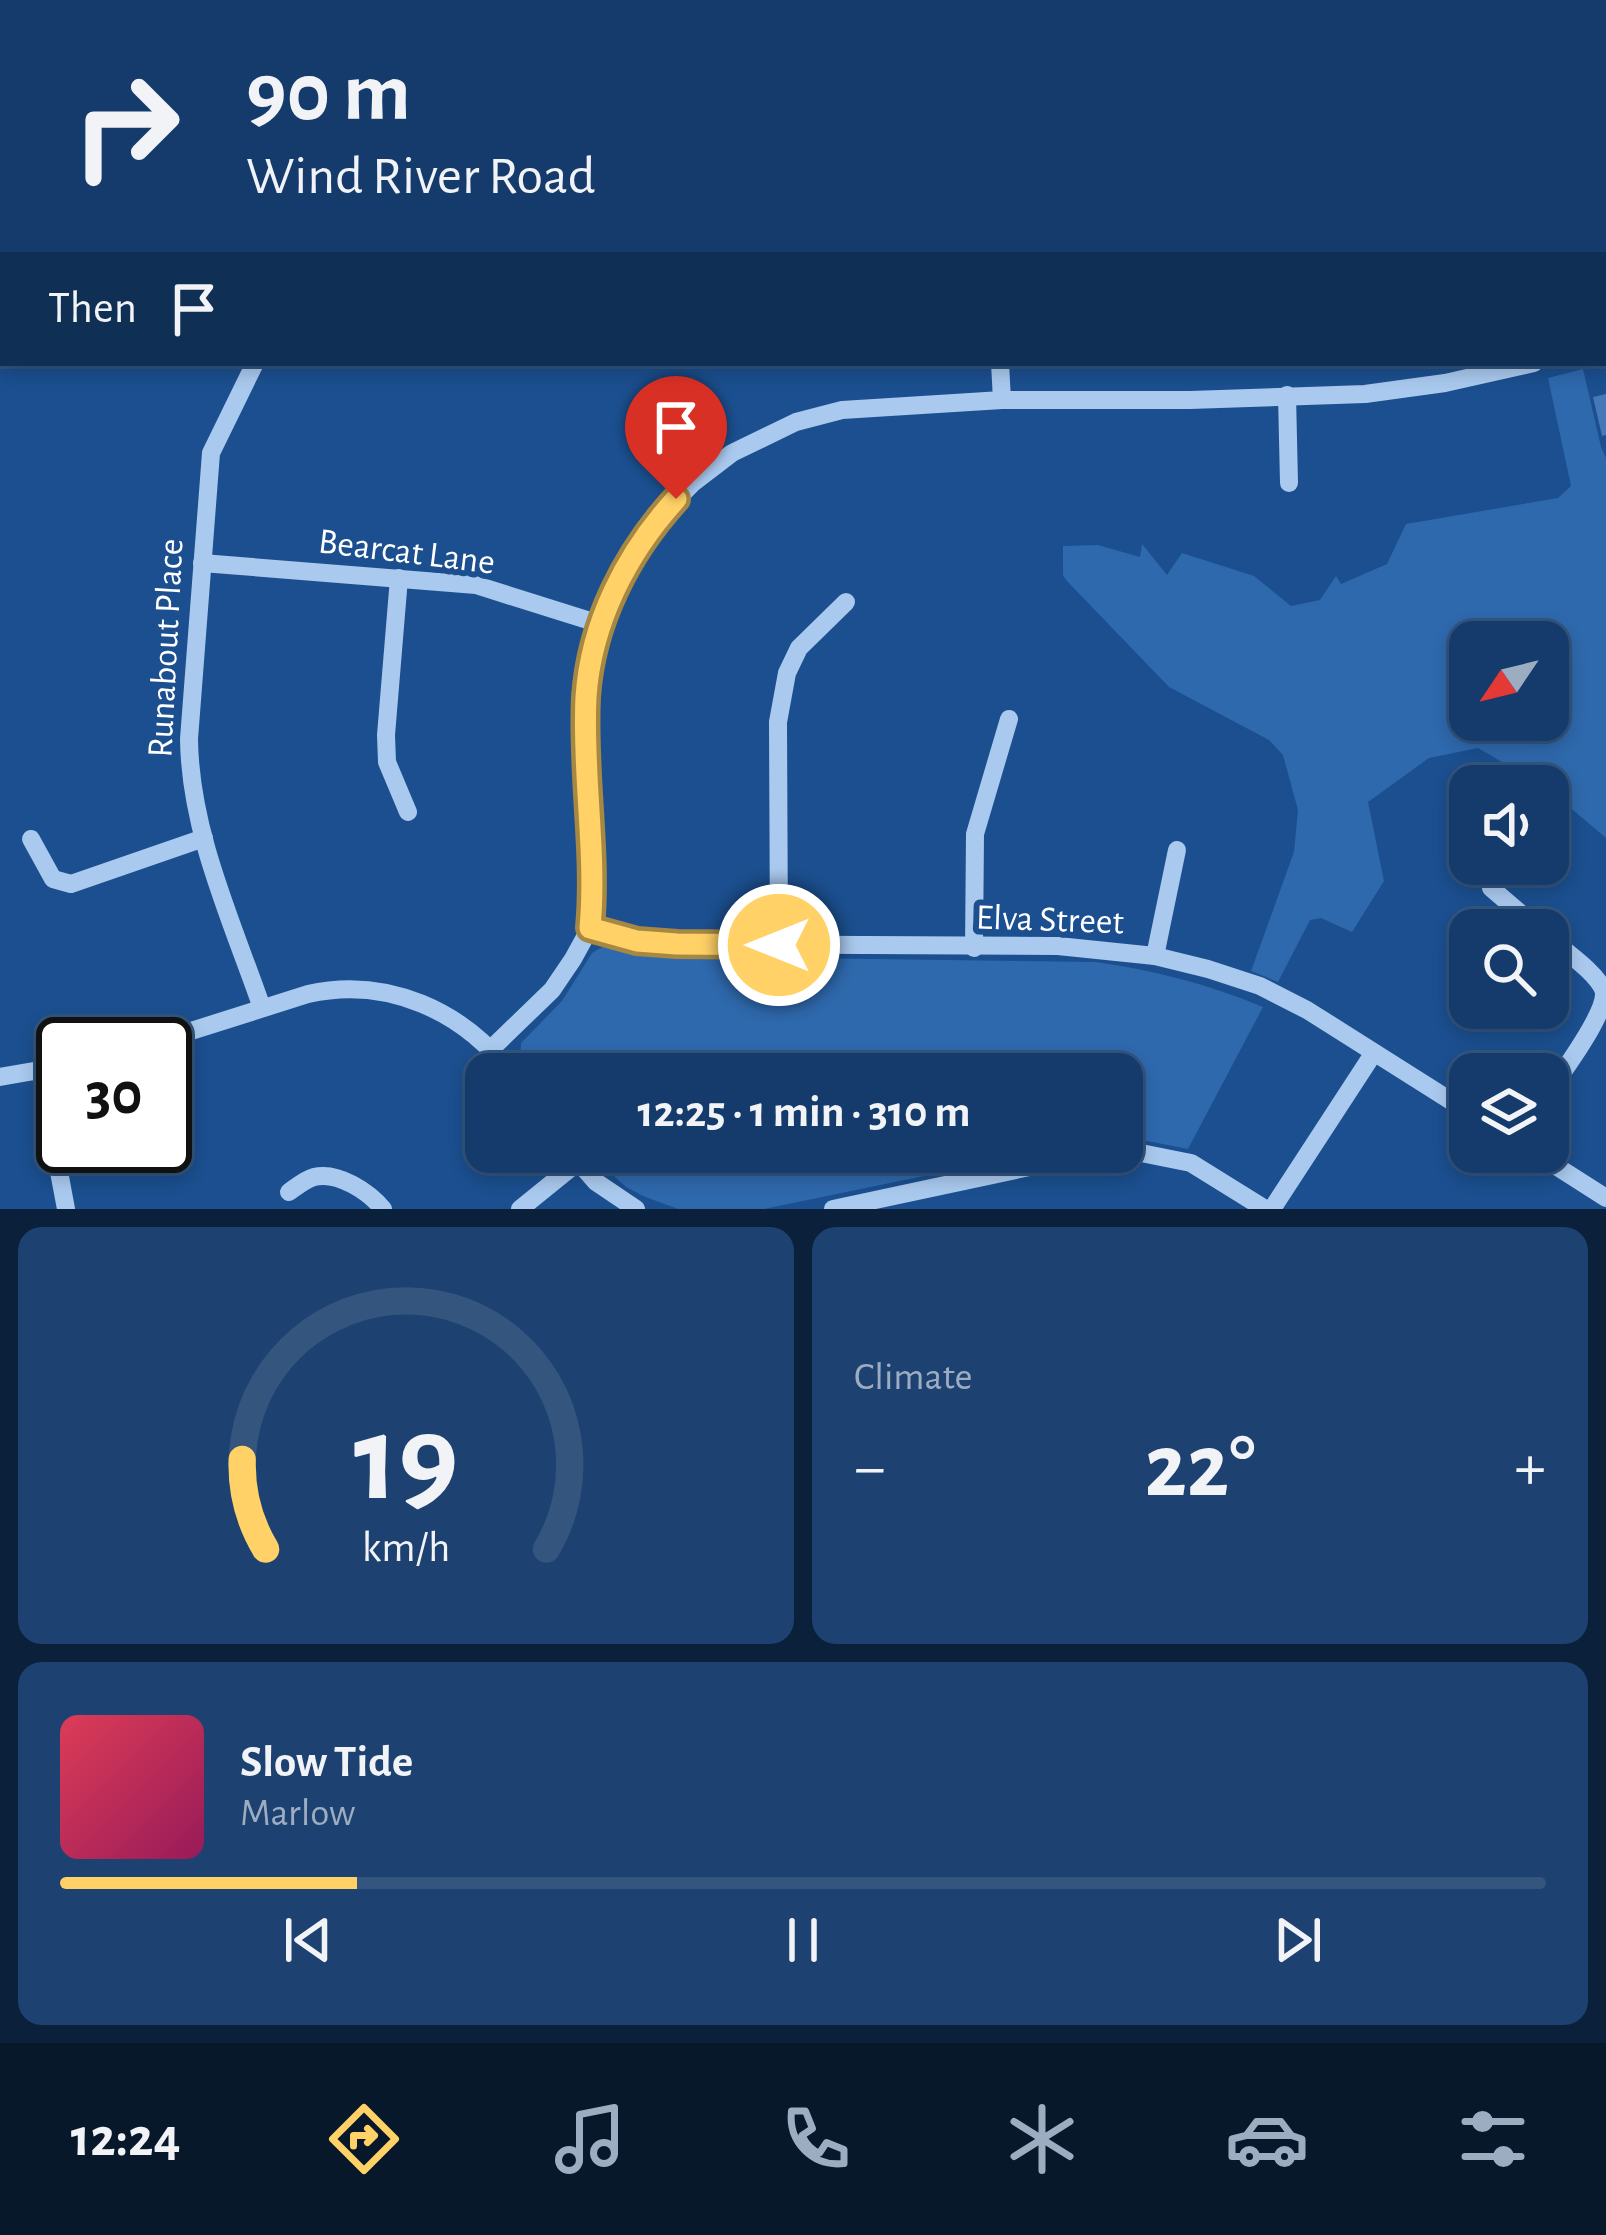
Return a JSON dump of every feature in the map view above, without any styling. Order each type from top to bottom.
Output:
[{"type":"street","name":"Runabout Place","points":[[254,366],[211,453],[189,776],[204,838],[262,1008]]},
{"type":"street","points":[[1000,366],[1001,400]]},
{"type":"street","points":[[491,1049],[552,990],[590,928],[594,886],[586,694],[600,624],[619,579],[659,517],[713,467],[796,422],[842,410],[1001,400],[1365,394],[1520,366]]},
{"type":"street","points":[[1286,395],[1289,483]]},
{"type":"street","name":"Bearcat Lane","points":[[202,563],[476,585],[600,624]]},
{"type":"street","points":[[399,578],[387,762],[408,812]]},
{"type":"street","points":[[779,945],[778,722],[787,673],[799,648],[846,602]]},
{"type":"street","points":[[974,948],[975,834],[1010,719]]},
{"type":"street","points":[[31,839],[53,879],[70,884],[204,838]]},
{"type":"street","points":[[1155,956],[1177,850]]},
{"type":"street","points":[[1492,888],[1516,909]]},
{"type":"street","name":"Elva Street","points":[[590,928],[657,943],[1090,948],[1155,956],[1260,986],[1307,1010],[1449,1100]]},
{"type":"street","points":[[1569,955],[1596,979],[1605,994],[1602,1012],[1569,1062]]},
{"type":"street","points":[[192,1030],[327,989],[376,990],[444,1012],[494,1053]]},
{"type":"street","points":[[833,1209],[1096,1153],[1136,1152],[1191,1163],[1269,1209],[1373,1054]]},
{"type":"street","points":[[0,1077],[36,1071]]},
{"type":"street","points":[[59,1173],[66,1209]]},
{"type":"street","points":[[520,1209],[557,1173]]},
{"type":"street","points":[[588,1173],[636,1209]]},
{"type":"street","points":[[1567,1173],[1606,1198]]},
{"type":"street","points":[[289,1192],[315,1177],[328,1178],[354,1185],[383,1209]]},
{"type":"shaded area","points":[[1583,369],[1606,458],[1606,838],[1569,807],[1569,765],[1507,765],[1478,748],[1429,758],[1368,802],[1384,881],[1352,932],[1321,918],[1310,920],[1278,982],[1251,971],[1294,852],[1298,810],[1283,755],[1269,740],[1169,687],[1066,580],[1063,546],[1098,545],[1140,557],[1142,544],[1167,575],[1182,553],[1254,576],[1291,606],[1320,600],[1336,576],[1341,584],[1387,564],[1406,524],[1558,498],[1571,486],[1548,378]]},
{"type":"shaded area","points":[[607,944],[662,956],[1095,962],[1180,979],[1263,1007],[1188,1149],[1143,1140],[1143,1053],[520,1053],[521,1043],[562,1001],[592,953]]},
{"type":"shaded area","points":[[611,1173],[938,1173],[764,1209],[678,1209],[626,1187]]},
{"type":"building","points":[[1606,394],[1606,435],[1602,436],[1593,397]]},
{"type":"route","points":[[676,499],[631,557],[600,624],[586,694],[594,886],[590,928],[637,941],[779,945]]}]
